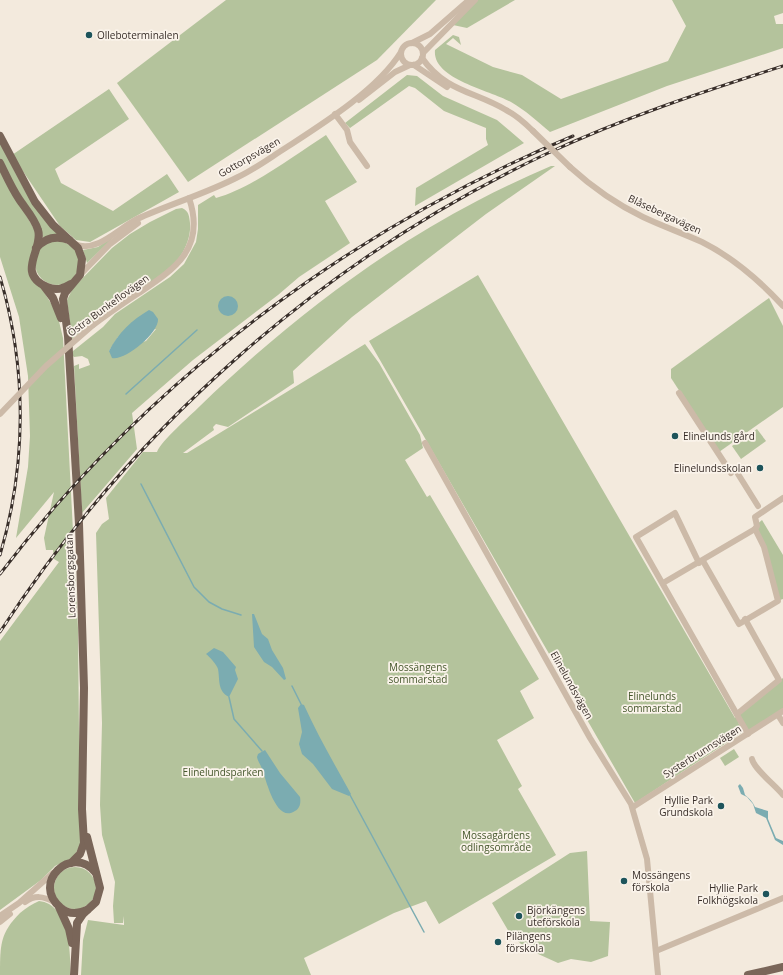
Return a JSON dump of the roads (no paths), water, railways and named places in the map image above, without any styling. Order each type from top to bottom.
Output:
[{"type":"main road","points":[[0,136],[35,202],[53,225],[81,254],[82,264],[80,275]]},
{"type":"main road","name":"Lorensborgsgatan","points":[[0,163],[38,230],[39,241],[32,258],[32,268],[36,278],[44,285],[53,298],[60,314],[69,355]]},
{"type":"main road","points":[[36,249],[50,238],[57,238],[71,242]]},
{"type":"main road","name":"Lorensborgsgatan","points":[[74,971],[71,937],[57,904],[51,894],[50,885],[56,871],[71,863],[83,850],[84,688],[81,597],[69,355],[63,300],[65,293],[80,275]]},
{"type":"main road","points":[[44,285],[52,289],[61,289],[73,283]]},
{"type":"main road","name":"Lorensborgsgatan","points":[[74,971],[76,949],[75,928],[79,918],[96,902],[100,893],[100,882],[96,875],[87,839],[83,796]]},
{"type":"main road","points":[[71,863],[86,865],[96,875]]},
{"type":"main road","points":[[57,904],[73,913],[87,910]]},
{"type":"main road","points":[[748,975],[783,967]]},
{"type":"street","name":"Gottorpsvägen","points":[[347,106],[388,69],[405,46],[441,25],[469,0]]},
{"type":"street","name":"Gottorpsvägen","points":[[71,242],[82,246],[92,246],[135,220],[220,186],[254,169],[347,106],[368,94],[395,72],[412,65],[475,0]]},
{"type":"street","points":[[412,43],[419,46],[422,55]]},
{"type":"street","points":[[401,52],[403,60],[412,65]]},
{"type":"street","name":"Blåsebergavägen","points":[[422,55],[432,70],[446,82],[480,99],[507,110],[533,131],[595,189],[642,216],[702,242],[730,259],[751,276],[783,306]]},
{"type":"street","name":"Blåsebergavägen","points":[[412,65],[443,85],[464,95],[480,99]]},
{"type":"street","points":[[335,114],[347,130],[350,142],[367,166]]},
{"type":"street","name":"Östra Bunkeflovägen","points":[[0,414],[46,366],[94,326],[161,279],[183,258],[191,244],[194,230],[194,218],[189,198]]},
{"type":"street","name":"Gottorpsvägen","points":[[80,275],[122,234],[167,206]]},
{"type":"street","points":[[679,393],[734,474],[758,506]]},
{"type":"street","name":"Elinelundsvägen","points":[[425,443],[590,738],[633,807],[647,859],[658,975]]},
{"type":"street","points":[[748,734],[636,537],[674,513],[738,624],[778,601],[764,547],[755,529],[757,526],[755,516],[783,498]]},
{"type":"street","points":[[663,583],[755,529]]},
{"type":"street","points":[[737,714],[779,680],[745,619]]},
{"type":"street","points":[[780,713],[783,723]]},
{"type":"street","name":"Systerbrunnsvägen","points":[[633,807],[780,713]]},
{"type":"street","points":[[752,760],[754,765],[776,786],[783,795]]},
{"type":"street","points":[[0,916],[19,903],[56,871]]},
{"type":"street","points":[[0,922],[33,898],[42,897],[57,904]]},
{"type":"street","points":[[656,951],[783,898]]},
{"type":"water","points":[[228,296],[235,299],[238,306],[235,313],[228,316],[221,313],[218,306],[221,299]]},
{"type":"water","points":[[149,310],[153,312],[158,319],[157,325],[153,331],[133,351],[118,358],[112,358],[109,351],[117,338],[131,323]]},
{"type":"water","points":[[252,614],[254,614],[262,634],[268,639],[272,650],[283,668],[286,679],[284,680],[272,667],[264,662],[254,647]]},
{"type":"water","points":[[214,648],[223,652],[236,667],[235,670],[238,679],[229,697],[222,692],[217,667],[206,654]]},
{"type":"water","points":[[301,704],[304,705],[351,794],[349,796],[332,789],[313,764],[302,754],[299,744],[302,732],[298,708]]},
{"type":"water","points":[[265,750],[280,773],[300,797],[300,805],[295,811],[288,813],[282,811],[273,799],[257,757],[258,754]]},
{"type":"water","points":[[740,784],[745,795],[751,800],[755,807],[768,811],[768,819],[776,838],[783,841],[783,845],[775,840],[766,818],[756,813],[753,804],[747,797],[741,794],[738,786]]},
{"type":"waterway","points":[[126,394],[197,330]]},
{"type":"waterway","points":[[141,484],[194,587],[209,602],[222,609],[241,615]]},
{"type":"waterway","points":[[292,686],[301,704]]},
{"type":"waterway","points":[[229,697],[234,719],[262,751]]},
{"type":"waterway","points":[[350,795],[424,932]]},
{"type":"railway","points":[[0,632],[53,557],[110,486],[173,418],[240,356],[311,297],[386,244],[464,196],[546,154],[633,117],[783,66]]},
{"type":"railway","points":[[0,574],[58,503],[120,437],[187,375],[258,318],[332,265],[410,217],[490,174],[573,136]]},
{"type":"railway","points":[[0,277],[9,311],[15,346],[19,381],[20,416],[19,451],[15,486],[9,520],[0,555]]},
{"type":"place","name":"Olleboterminalen","points":[[89,35]]},
{"type":"place","name":"Elinelunds gård","points":[[675,436]]},
{"type":"place","name":"Elinelundsskolan","points":[[760,468]]},
{"type":"place","name":"Hyllie Park Grundskola","points":[[721,806]]},
{"type":"place","name":"Mossängens förskola","points":[[624,881]]},
{"type":"place","name":"Hyllie Park Folkhögskola","points":[[766,894]]},
{"type":"place","name":"Björkängens uteförskola","points":[[519,916]]},
{"type":"place","name":"Pilängens förskola","points":[[498,942]]},
{"type":"park label","name":"Mossängens sommarstad","points":[[418,672]]},
{"type":"park label","name":"Elinelunds sommarstad","points":[[652,702]]},
{"type":"park label","name":"Elinelundsparken","points":[[223,772]]},
{"type":"park label","name":"Mossagårdens odlingsområde","points":[[496,840]]}]
